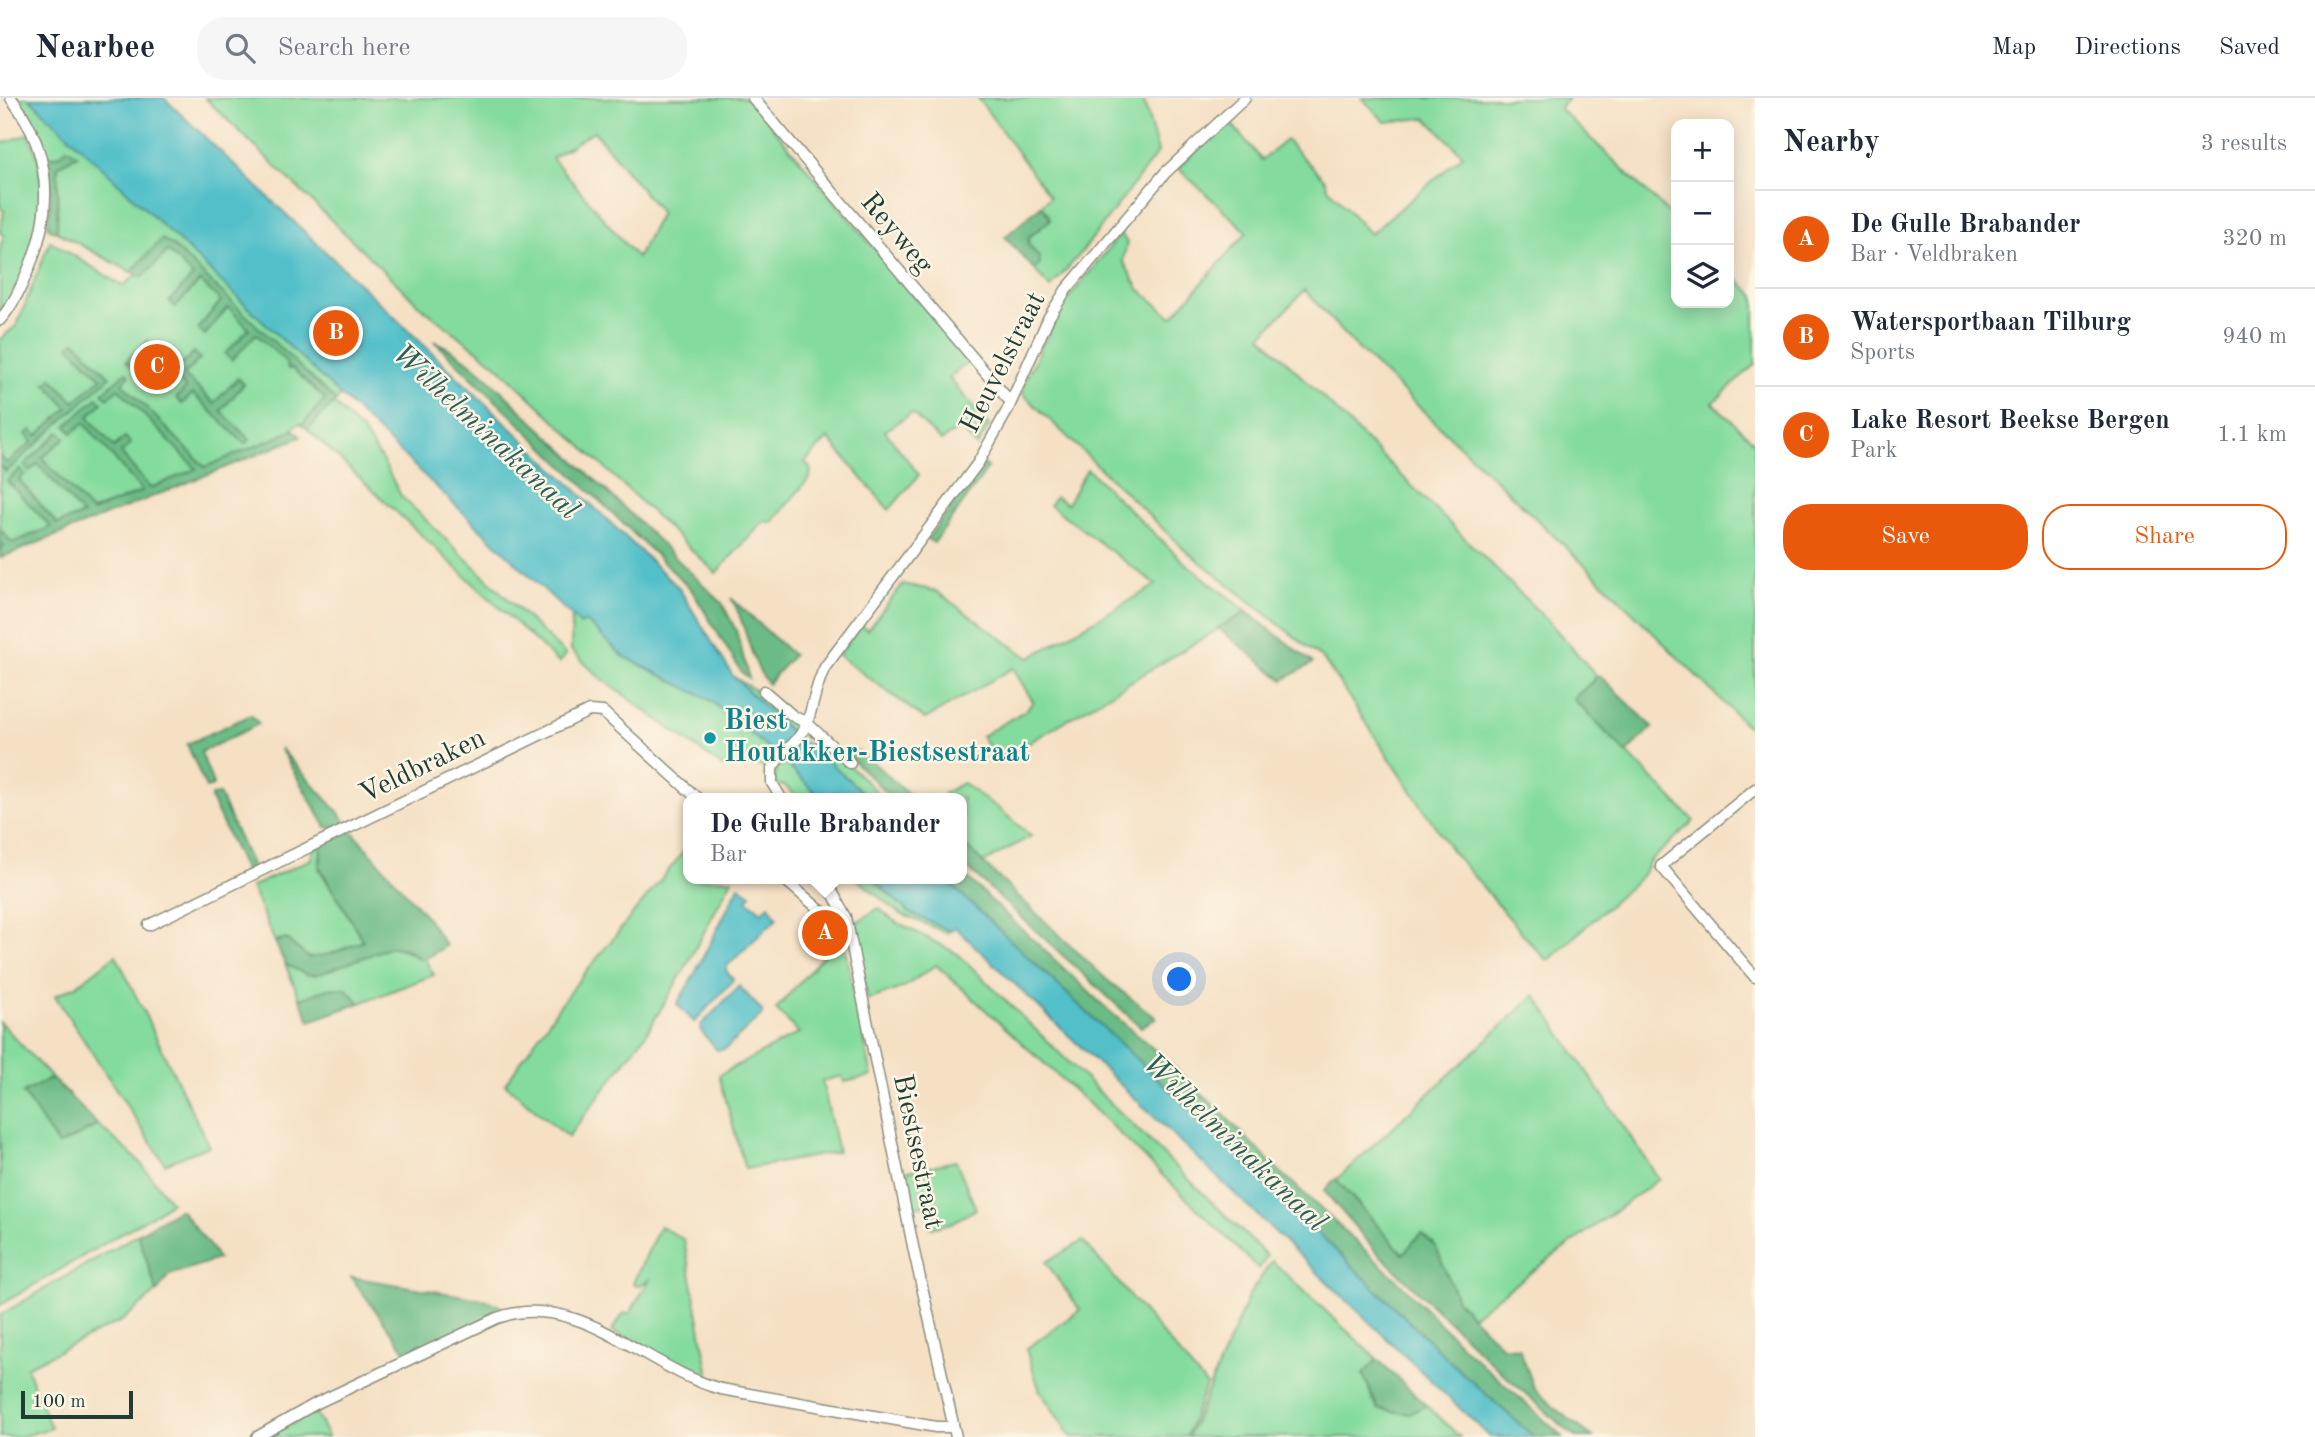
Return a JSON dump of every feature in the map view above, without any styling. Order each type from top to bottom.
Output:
[{"type":"street","points":[[0,320],[15,303],[44,227],[43,163],[33,133],[11,98]]},
{"type":"street","name":"Reyweg","points":[[752,98],[1007,398]]},
{"type":"street","name":"Heuvelstraat","points":[[807,723],[816,687],[825,667],[978,464],[1007,411],[1049,317],[1066,290],[1165,173],[1244,98]]},
{"type":"street","points":[[764,691],[793,716],[807,723],[850,764]]},
{"type":"street","name":"Veldbraken","points":[[149,925],[589,711],[603,712],[691,793]]},
{"type":"street","points":[[778,793],[771,775],[775,762],[801,735],[807,723]]},
{"type":"street","points":[[1755,789],[1661,866],[1755,977]]},
{"type":"street","points":[[790,884],[827,916],[846,917]]},
{"type":"street","name":"Biestsestraat","points":[[828,884],[846,917],[955,1432]]},
{"type":"street","points":[[257,1437],[317,1404],[497,1318],[528,1311],[552,1312],[575,1318],[694,1380],[721,1389],[955,1432]]},
{"type":"green space","points":[[17,98],[33,98],[342,394],[336,401],[310,416],[302,425],[300,423],[292,428],[294,430],[262,449],[91,511],[0,548],[0,339],[17,325],[50,241],[123,286],[172,245],[131,272],[57,232],[58,166],[76,156],[46,158],[42,143]]},
{"type":"green space","points":[[205,98],[748,98],[969,361],[949,378],[989,425],[977,446],[960,428],[941,441],[912,413],[885,431],[919,475],[889,510],[828,438],[805,462],[811,469],[810,477],[772,523],[764,521],[716,573],[494,363],[422,308]],"holes":[[[594,131],[661,213],[637,258],[552,158]]]},
{"type":"green space","points":[[978,98],[1141,98],[1144,102],[1158,152],[1081,253],[1050,288],[1034,269],[1040,264],[1039,257],[1028,244],[1029,237],[1043,226],[1048,214],[1041,206],[1050,197]]},
{"type":"green space","points":[[1362,98],[1569,98],[1559,108],[1671,215],[1671,308],[1734,308],[1734,276],[1755,296],[1755,364],[1713,403],[1755,443],[1755,734],[1595,575],[1350,341],[1305,290],[1261,336],[1549,622],[1597,676],[1574,699],[1694,821],[1649,862],[1643,875],[1550,959],[1546,959],[1536,949],[1451,850],[1324,660],[1184,549],[1022,393],[1027,376],[1063,305],[1121,233],[1127,243],[1123,261],[1139,289],[1172,317],[1247,232],[1178,168],[1229,121],[1262,160],[1286,140],[1325,180],[1328,188],[1370,234],[1463,155],[1426,118],[1385,122]]},
{"type":"green space","points":[[29,134],[39,165],[41,205],[38,224],[28,261],[0,313],[0,247],[4,235],[0,233],[4,211],[0,207],[0,144]]},
{"type":"green space","points":[[67,148],[77,155],[58,166],[57,232],[48,228],[51,192],[46,158],[60,155]]},
{"type":"green space","points":[[1041,206],[1050,220],[1029,237],[1028,244],[1039,257],[1040,264],[1034,269],[1005,237]]},
{"type":"green space","points":[[162,239],[173,246],[336,401],[308,429],[302,425],[325,399],[293,369],[288,369],[285,361],[256,334],[232,360],[225,354],[249,329],[228,307],[205,335],[198,328],[221,301],[200,281],[175,307],[169,301],[193,276],[168,251],[143,277],[131,272]]},
{"type":"green space","points":[[148,340],[177,369],[194,352],[200,359],[184,375],[214,403],[238,378],[244,384],[221,411],[250,440],[245,444],[193,394],[182,404],[176,398],[186,388],[147,351],[132,367],[126,361]]},
{"type":"green space","points":[[75,341],[110,377],[6,472],[0,465],[0,456],[7,463],[32,442],[26,434],[31,430],[37,436],[68,408],[46,384],[52,378],[74,402],[101,378],[69,346]]},
{"type":"green space","points":[[434,341],[461,356],[485,375],[722,603],[736,630],[749,678],[742,673],[691,589]]},
{"type":"green space","points":[[126,372],[129,376],[122,383],[205,467],[294,430],[301,437],[0,558],[0,548],[4,546],[0,541],[0,529],[12,543],[51,527],[7,481],[20,469],[25,474],[19,480],[57,524],[83,515],[38,464],[29,471],[24,465],[59,432],[65,438],[42,458],[92,512],[142,491],[84,423],[72,433],[66,426],[97,398],[102,403],[88,417],[114,447],[125,437],[131,444],[121,453],[150,488],[196,469],[118,388],[108,398],[102,393]]},
{"type":"green space","points":[[333,403],[363,432],[384,463],[401,496],[566,655],[559,663],[307,429]]},
{"type":"green space","points":[[983,464],[987,467],[986,471],[934,543],[927,539]]},
{"type":"green space","points":[[1087,469],[1185,563],[1247,612],[995,763],[982,736],[1026,710],[1033,702],[1013,668],[925,719],[838,655],[862,625],[867,630],[903,584],[936,591],[1029,658],[1156,585],[1050,505],[1055,497],[1067,504]]},
{"type":"green space","points":[[731,598],[793,655],[768,684],[756,664]]},
{"type":"green space","points":[[572,608],[623,656],[710,700],[773,753],[770,757],[773,760],[767,766],[761,767],[736,750],[723,767],[598,676],[571,650]]},
{"type":"green space","points":[[1247,612],[1313,663],[1283,680],[1218,628]]},
{"type":"green space","points":[[1599,675],[1653,727],[1626,753],[1573,699]]},
{"type":"green space","points":[[733,676],[767,698],[798,724],[795,736]]},
{"type":"green space","points":[[251,715],[259,724],[201,752],[213,784],[206,788],[187,744]]},
{"type":"green space","points":[[812,733],[822,739],[876,791],[863,793],[810,745],[811,740],[803,737]]},
{"type":"green space","points":[[280,748],[339,813],[345,824],[338,828],[326,827]]},
{"type":"green space","points":[[842,750],[858,751],[907,793],[887,793]]},
{"type":"green space","points":[[785,763],[816,793],[793,793],[785,786],[777,785],[774,779],[778,764],[782,766]]},
{"type":"green space","points":[[963,783],[1031,836],[983,863],[967,848],[967,793],[944,793]]},
{"type":"green space","points":[[219,794],[253,869],[245,872],[211,799],[211,796]]},
{"type":"green space","points":[[353,832],[425,915],[446,946],[425,959],[420,959],[406,949],[391,947],[319,974],[307,975],[285,964],[275,942],[286,939],[309,958],[330,954],[363,941],[319,866],[321,845]]},
{"type":"green space","points":[[321,845],[319,869],[363,939],[338,953],[309,958],[292,946],[289,940],[280,939],[275,942],[251,887],[311,859],[313,849]]},
{"type":"green space","points":[[967,848],[1107,980],[1156,1018],[1141,1027],[967,868]]},
{"type":"green space","points":[[683,852],[683,884],[729,884],[684,970],[646,1034],[568,1137],[505,1084],[568,994]]},
{"type":"green space","points":[[967,878],[1107,1009],[1164,1058],[1270,1162],[1396,1279],[1464,1348],[1563,1437],[1534,1437],[1462,1373],[1211,1129],[950,884],[967,884]]},
{"type":"green space","points":[[863,884],[878,884],[908,912],[950,931],[946,933],[899,913]]},
{"type":"green space","points":[[879,908],[891,919],[958,954],[1267,1256],[1259,1269],[1088,1103],[936,965],[904,987],[868,1000],[852,925]]},
{"type":"green space","points":[[843,939],[872,1076],[844,1082],[842,1076],[822,1081],[838,1152],[745,1169],[719,1075],[799,1033],[776,1009],[821,958]]},
{"type":"green space","points":[[391,947],[425,959],[434,975],[360,1003],[345,988],[327,989],[300,999],[285,964],[307,975],[314,975]]},
{"type":"green space","points":[[116,955],[209,1146],[165,1164],[55,996],[76,986]]},
{"type":"green space","points":[[345,988],[360,1003],[310,1021],[300,999],[327,989]]},
{"type":"green space","points":[[1535,995],[1659,1179],[1472,1316],[1454,1297],[1433,1242],[1403,1254],[1336,1180]]},
{"type":"green space","points":[[0,1022],[52,1078],[23,1093],[62,1144],[98,1125],[137,1159],[171,1202],[0,1305]]},
{"type":"green space","points":[[52,1078],[98,1125],[58,1145],[23,1093]]},
{"type":"green space","points":[[956,1161],[976,1209],[951,1223],[931,1228],[927,1205],[910,1207],[903,1172]]},
{"type":"green space","points":[[1336,1179],[1403,1254],[1421,1233],[1436,1247],[1458,1302],[1503,1347],[1519,1348],[1535,1390],[1593,1437],[1575,1437],[1502,1373],[1375,1250],[1326,1193],[1325,1190]]},
{"type":"green space","points":[[181,1210],[218,1259],[169,1275],[157,1292],[138,1234]]},
{"type":"green space","points":[[660,1226],[684,1240],[710,1381],[612,1331],[624,1313],[630,1313],[649,1280],[639,1286],[633,1283]]},
{"type":"green space","points":[[138,1234],[157,1292],[123,1320],[26,1367],[51,1428],[20,1437],[0,1437],[0,1315]]},
{"type":"green space","points":[[1083,1241],[1206,1385],[1186,1437],[1071,1437],[1040,1391],[1026,1349],[1080,1310],[1046,1262]]},
{"type":"green space","points":[[1272,1261],[1376,1358],[1364,1375],[1373,1400],[1410,1414],[1426,1405],[1460,1437],[1188,1437],[1249,1295]]},
{"type":"green space","points":[[351,1277],[487,1300],[506,1309],[409,1356]]},
{"type":"green space","points":[[1376,1358],[1426,1405],[1410,1414],[1378,1409],[1363,1374]]},
{"type":"green space","points":[[315,1411],[328,1437],[269,1437]]},
{"type":"water","name":"Wilhelminakanaal","points":[[29,98],[164,98],[678,587],[733,676],[800,741],[814,747],[863,793],[816,793],[777,755],[710,700],[623,656],[586,621],[581,625]]},
{"type":"water","points":[[878,884],[950,884],[1211,1129],[1462,1373],[1534,1437],[1490,1437],[955,927],[950,931],[908,912]]},
{"type":"water","points":[[739,886],[751,894],[747,900],[762,912],[769,905],[777,918],[727,966],[726,971],[733,979],[694,1022],[677,1004]]},
{"type":"water","points":[[739,986],[762,1011],[762,1015],[725,1049],[717,1050],[701,1031],[701,1025]]},
{"type":"place","name":"Watersportbaan Tilburg","points":[[336,333]]},
{"type":"place","name":"Lake Resort Beekse Bergen","points":[[157,367]]},
{"type":"place","name":"Biest Houtakker-Biestsestraat","points":[[710,738]]},
{"type":"place","name":"De Gulle Brabander","points":[[825,933]]}]
